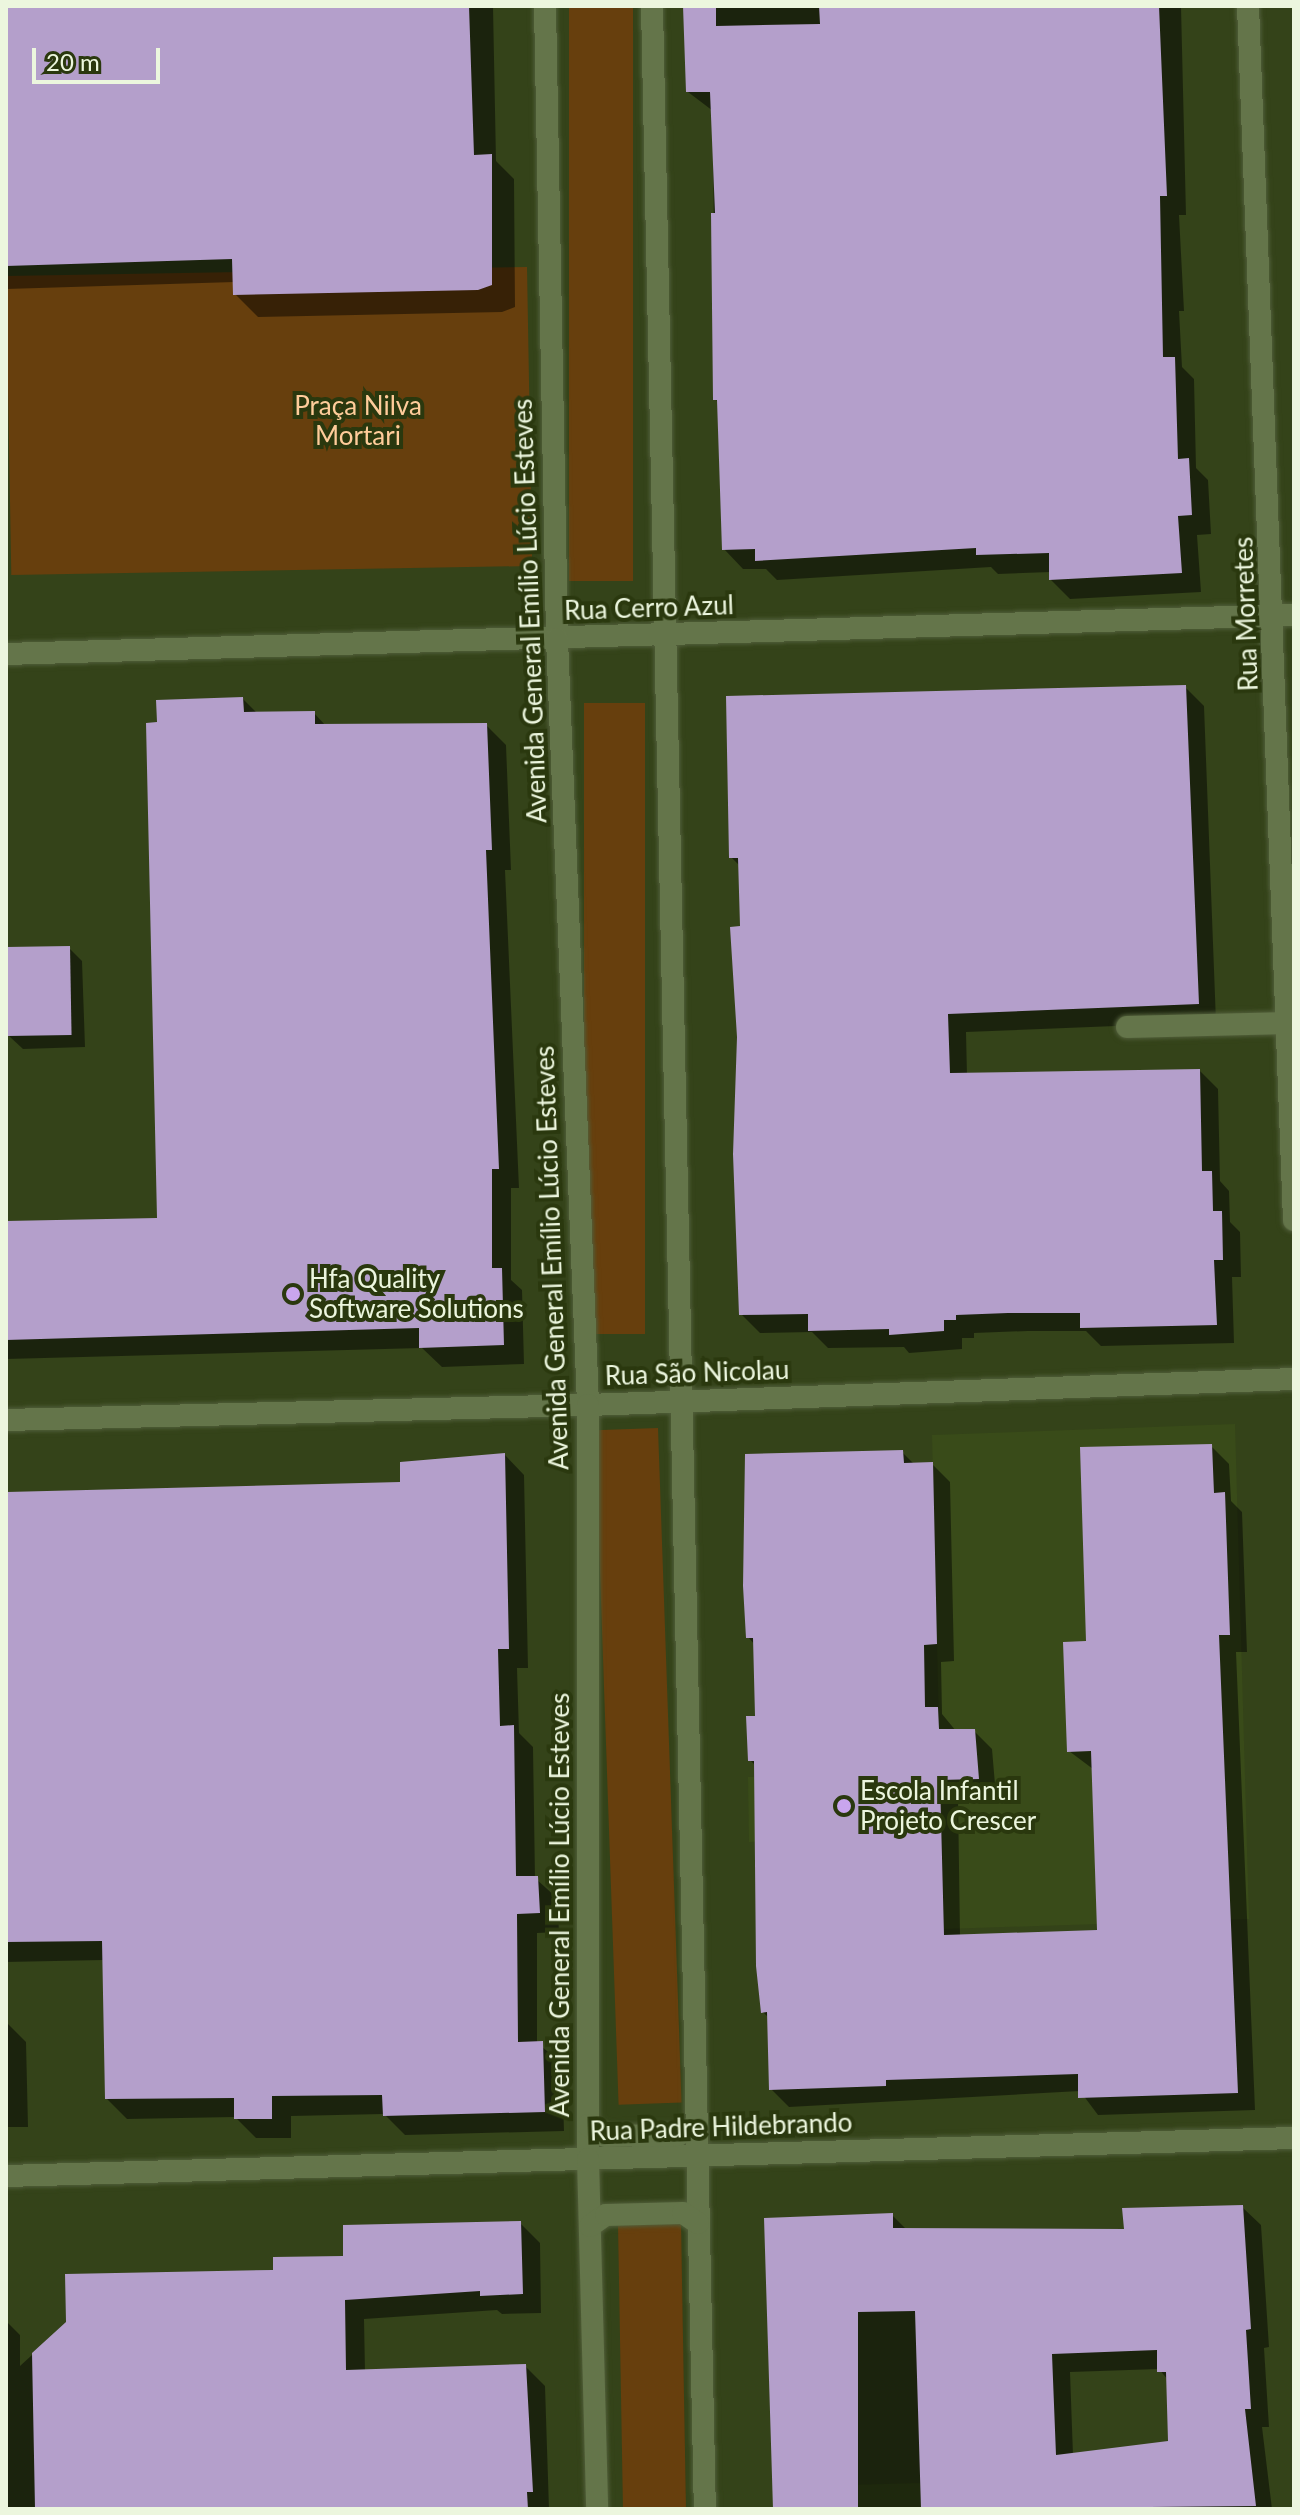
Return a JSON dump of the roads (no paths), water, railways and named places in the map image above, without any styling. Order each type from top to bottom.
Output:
[{"type":"main road","name":"Avenida General Emílio Lúcio Esteves","points":[[545,6],[557,639],[588,1405],[588,2159],[597,2509]]},
{"type":"main road","points":[[652,6],[684,1403],[705,2509]]},
{"type":"main road","name":"Rua Morretes","points":[[1248,6],[1284,615],[1288,1023],[1294,1220]]},
{"type":"main road","name":"Rua Cerro Azul","points":[[6,654],[1284,615]]},
{"type":"main road","points":[[1127,1027],[1288,1023]]},
{"type":"main road","name":"Rua São Nicolau","points":[[6,1420],[684,1403],[1294,1379]]},
{"type":"main road","points":[[588,2125],[605,2136],[678,2135],[696,2126]]},
{"type":"main road","name":"Rua Padre Hildebrando","points":[[6,2176],[1294,2138]]},
{"type":"main road","points":[[590,2226],[606,2215],[622,2214],[683,2213],[698,2223]]},
{"type":"place","name":"Hfa Quality Software Solutions","points":[[293,1294]]},
{"type":"place","name":"Escola Infantil Projeto Crescer","points":[[844,1806]]},
{"type":"park label","name":"Praça Nilva Mortari","points":[[358,421]]}]
